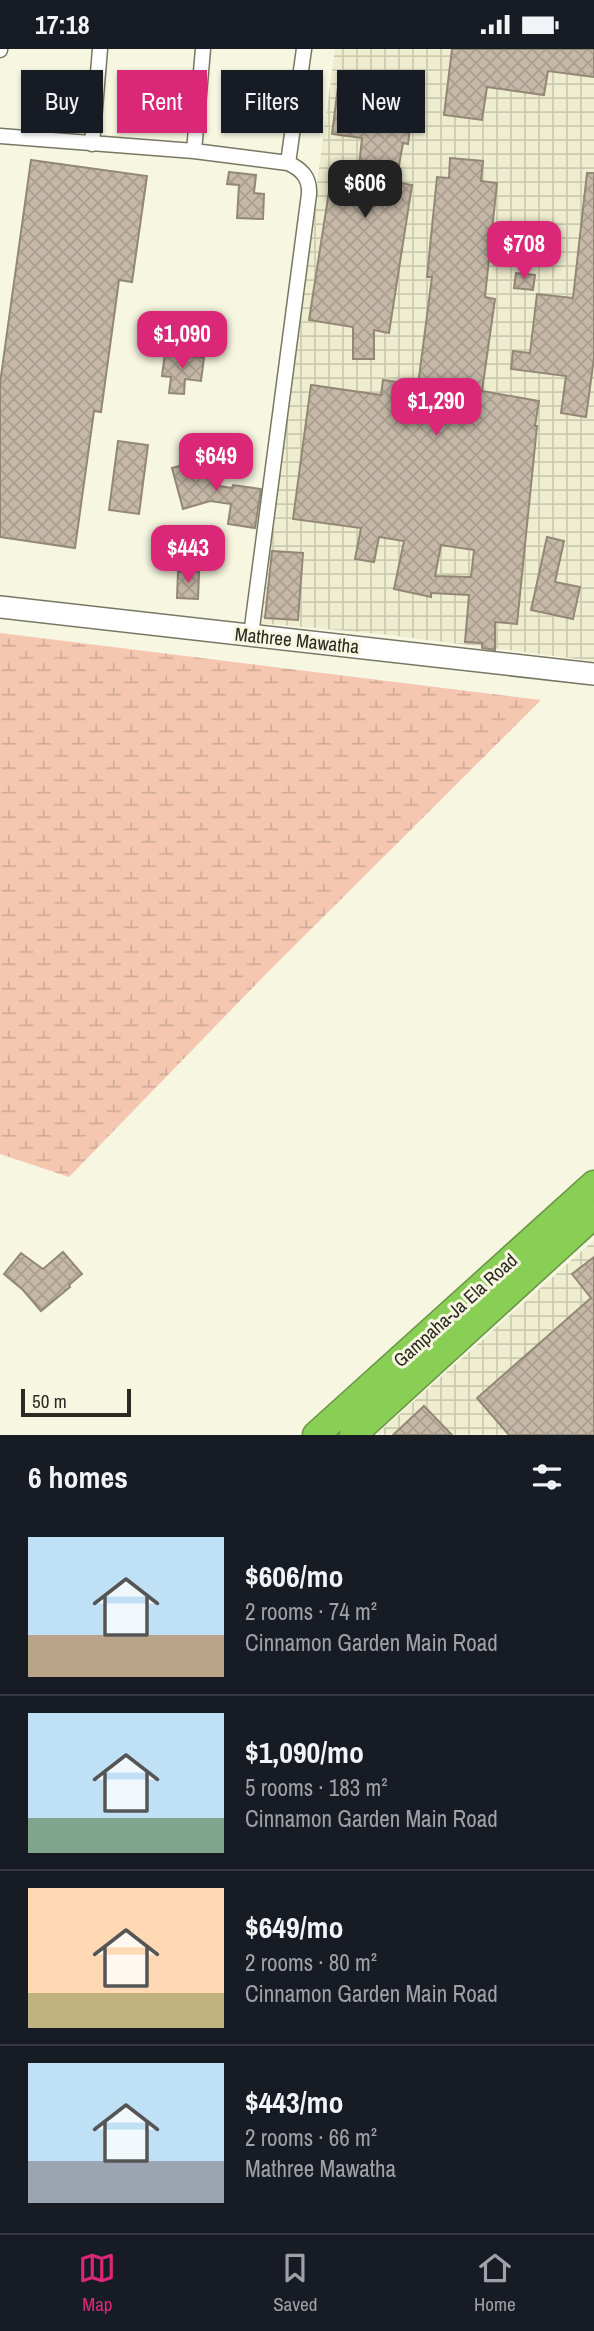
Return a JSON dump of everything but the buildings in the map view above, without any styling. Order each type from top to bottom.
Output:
[{"type":"highway","name":"Gampaha-Ja Ela Road","points":[[316,1435],[594,1184]]},
{"type":"highway","name":"Gampaha-Ja Ela Road","points":[[353,1435],[594,1215]]},
{"type":"street","points":[[92,144],[100,49]]},
{"type":"street","points":[[194,152],[203,49]]},
{"type":"street","points":[[288,163],[304,49]]},
{"type":"street","points":[[0,136],[194,152],[288,163],[301,169],[310,187],[251,635]]},
{"type":"street","name":"Mathree Mawatha","points":[[0,607],[594,674]]},
{"type":"shaded area","points":[[335,49],[594,49],[594,661],[381,634],[258,623]]},
{"type":"shaded area","points":[[594,1240],[594,1435],[376,1435]]},
{"type":"green space","points":[[0,633],[541,700],[265,975],[69,1177],[0,1154]]}]
